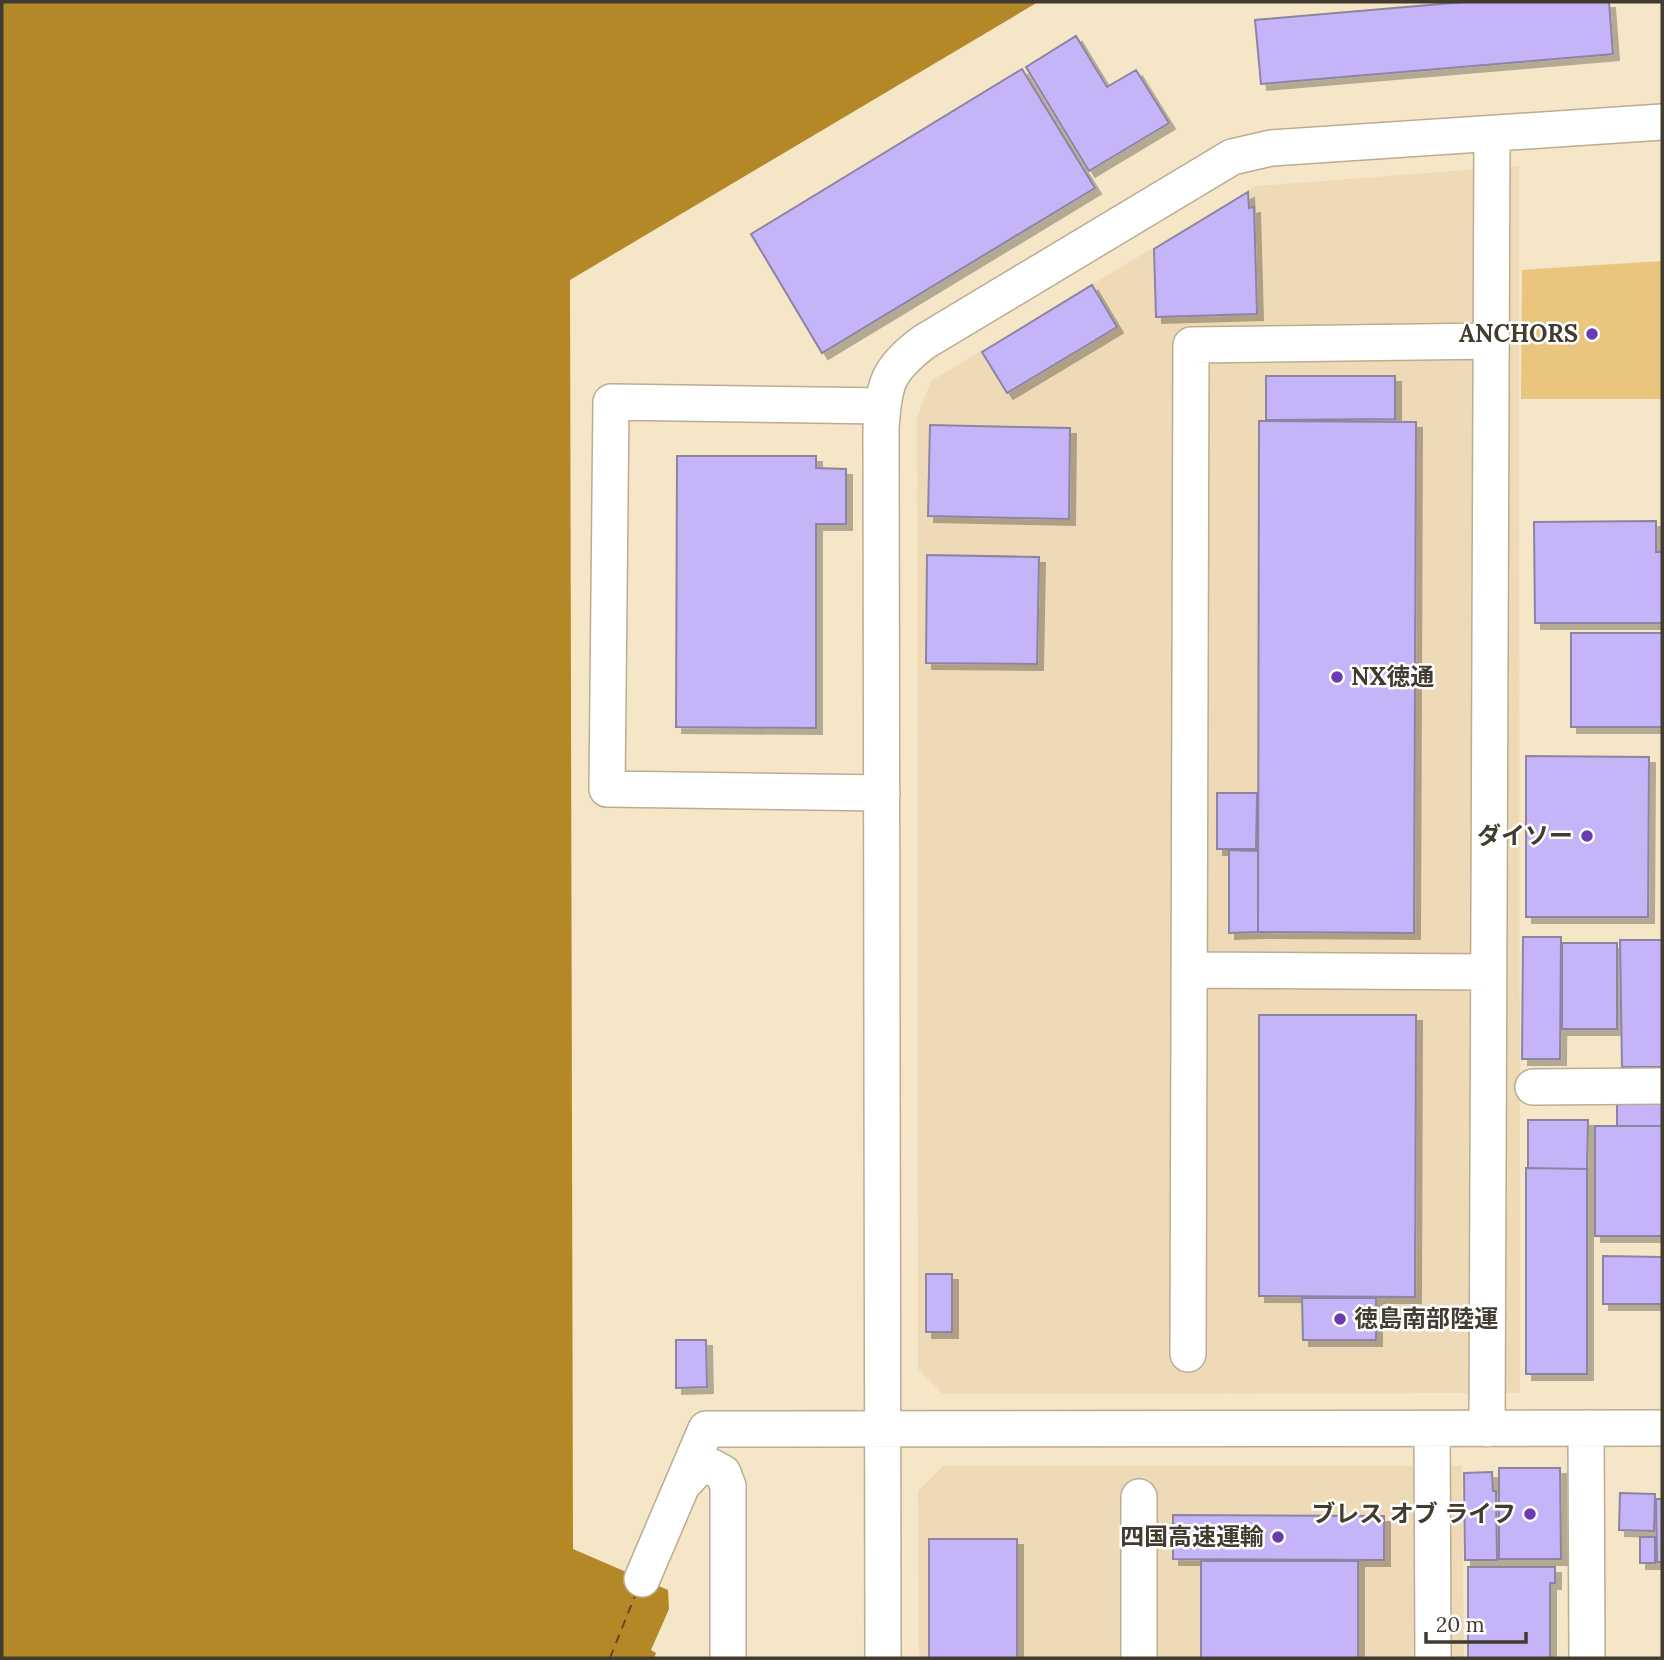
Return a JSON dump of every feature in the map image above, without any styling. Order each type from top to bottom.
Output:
[{"type":"street","points":[[883,1658],[884,387],[902,359],[924,342],[1232,157],[1271,148],[1662,122]]},
{"type":"street","points":[[1487,1429],[1492,134]]},
{"type":"street","points":[[1188,1354],[1191,345],[1491,341]]},
{"type":"street","points":[[882,793],[607,789],[611,402],[883,406]]},
{"type":"street","points":[[1189,970],[1489,972]]},
{"type":"street","points":[[1533,1087],[1662,1086]]},
{"type":"street","points":[[1586,1428],[1587,1658]]},
{"type":"street","points":[[642,1579],[706,1429],[1662,1428]]},
{"type":"street","points":[[1432,1429],[1433,1658]]},
{"type":"street","points":[[684,1483],[697,1469],[710,1466],[723,1473],[728,1486],[728,1658]]},
{"type":"street","points":[[1139,1497],[1139,1658]]},
{"type":"shaded area","points":[[2,2],[1038,2],[570,280],[573,1549],[668,1590],[669,1609],[651,1650],[656,1653],[654,1658],[2,1658]]},
{"type":"shaded area","points":[[1519,166],[1520,1393],[943,1394],[918,1369],[917,417],[931,381],[1256,186]]},
{"type":"shaded area","name":"ANCHORS","points":[[1662,261],[1662,399],[1521,399],[1522,270]]},
{"type":"shaded area","points":[[943,1466],[1462,1466],[1464,1658],[919,1658],[918,1491]]},
{"type":"building","points":[[1464,2],[1609,2],[1613,54],[1261,84],[1255,20]]},
{"type":"building","points":[[1076,36],[1107,87],[1136,70],[1169,123],[1089,171],[1026,67]]},
{"type":"building","points":[[1022,69],[1095,188],[822,353],[751,234]]},
{"type":"building","points":[[1248,192],[1249,208],[1254,207],[1257,314],[1156,317],[1154,249]]},
{"type":"building","points":[[1092,285],[1117,327],[1007,393],[982,352]]},
{"type":"building","points":[[1266,376],[1395,376],[1395,419],[1266,420]]},
{"type":"building","points":[[1259,421],[1416,422],[1414,933],[1258,932]]},
{"type":"building","points":[[930,425],[1070,428],[1069,519],[928,516]]},
{"type":"building","points":[[677,456],[816,456],[816,468],[846,469],[846,524],[816,524],[816,728],[676,727]]},
{"type":"building","points":[[1656,521],[1656,552],[1662,552],[1662,623],[1535,623],[1534,522]]},
{"type":"building","points":[[927,555],[1039,557],[1037,664],[926,663]]},
{"type":"building","points":[[1571,633],[1662,633],[1662,727],[1571,727]]},
{"type":"building","points":[[1526,756],[1649,757],[1648,917],[1526,917]]},
{"type":"building","points":[[1217,793],[1257,793],[1256,849],[1217,849]]},
{"type":"building","points":[[1229,850],[1258,851],[1258,932],[1229,933]]},
{"type":"building","points":[[1523,937],[1561,937],[1560,1059],[1522,1059]]},
{"type":"building","points":[[1620,940],[1662,940],[1662,1067],[1622,1067]]},
{"type":"building","points":[[1562,943],[1617,943],[1617,1029],[1562,1029]]},
{"type":"building","points":[[1259,1015],[1416,1015],[1415,1297],[1259,1296]]},
{"type":"building","points":[[1617,1104],[1662,1104],[1662,1126],[1617,1126]]},
{"type":"building","points":[[1528,1120],[1588,1120],[1587,1169],[1528,1168]]},
{"type":"building","points":[[1595,1126],[1662,1126],[1662,1236],[1595,1236]]},
{"type":"building","points":[[1526,1168],[1587,1169],[1587,1374],[1526,1374]]},
{"type":"building","points":[[1603,1256],[1662,1257],[1662,1304],[1603,1304]]},
{"type":"building","points":[[926,1274],[952,1274],[952,1332],[926,1332]]},
{"type":"building","points":[[1302,1298],[1376,1298],[1376,1340],[1303,1340]]},
{"type":"building","points":[[676,1340],[706,1340],[707,1387],[676,1388]]},
{"type":"building","points":[[1499,1468],[1560,1468],[1561,1559],[1499,1559]]},
{"type":"building","points":[[1492,1472],[1493,1491],[1496,1491],[1497,1560],[1465,1560],[1464,1473]]},
{"type":"building","points":[[1620,1493],[1655,1494],[1654,1531],[1619,1530]]},
{"type":"building","points":[[1656,1499],[1662,1499],[1662,1562],[1657,1562]]},
{"type":"building","points":[[1173,1515],[1384,1516],[1384,1560],[1173,1559]]},
{"type":"building","points":[[1640,1537],[1655,1537],[1655,1563],[1640,1563]]},
{"type":"building","points":[[929,1539],[1017,1539],[1017,1658],[929,1658]]},
{"type":"building","points":[[1201,1561],[1358,1561],[1358,1658],[1201,1658]]},
{"type":"building","points":[[1468,1567],[1555,1567],[1555,1583],[1550,1583],[1550,1658],[1468,1658]]},
{"type":"ferry route","points":[[610,1658],[635,1596]]},
{"type":"place","name":"ANCHORS","points":[[1592,334]]},
{"type":"place","name":"NX徳通","points":[[1337,677]]},
{"type":"place","name":"ダイソー","points":[[1587,836]]},
{"type":"place","name":"徳島南部陸運","points":[[1340,1319]]},
{"type":"place","name":"ブレス オブ ライフ","points":[[1530,1514]]},
{"type":"place","name":"四国高速運輸","points":[[1278,1537]]}]
